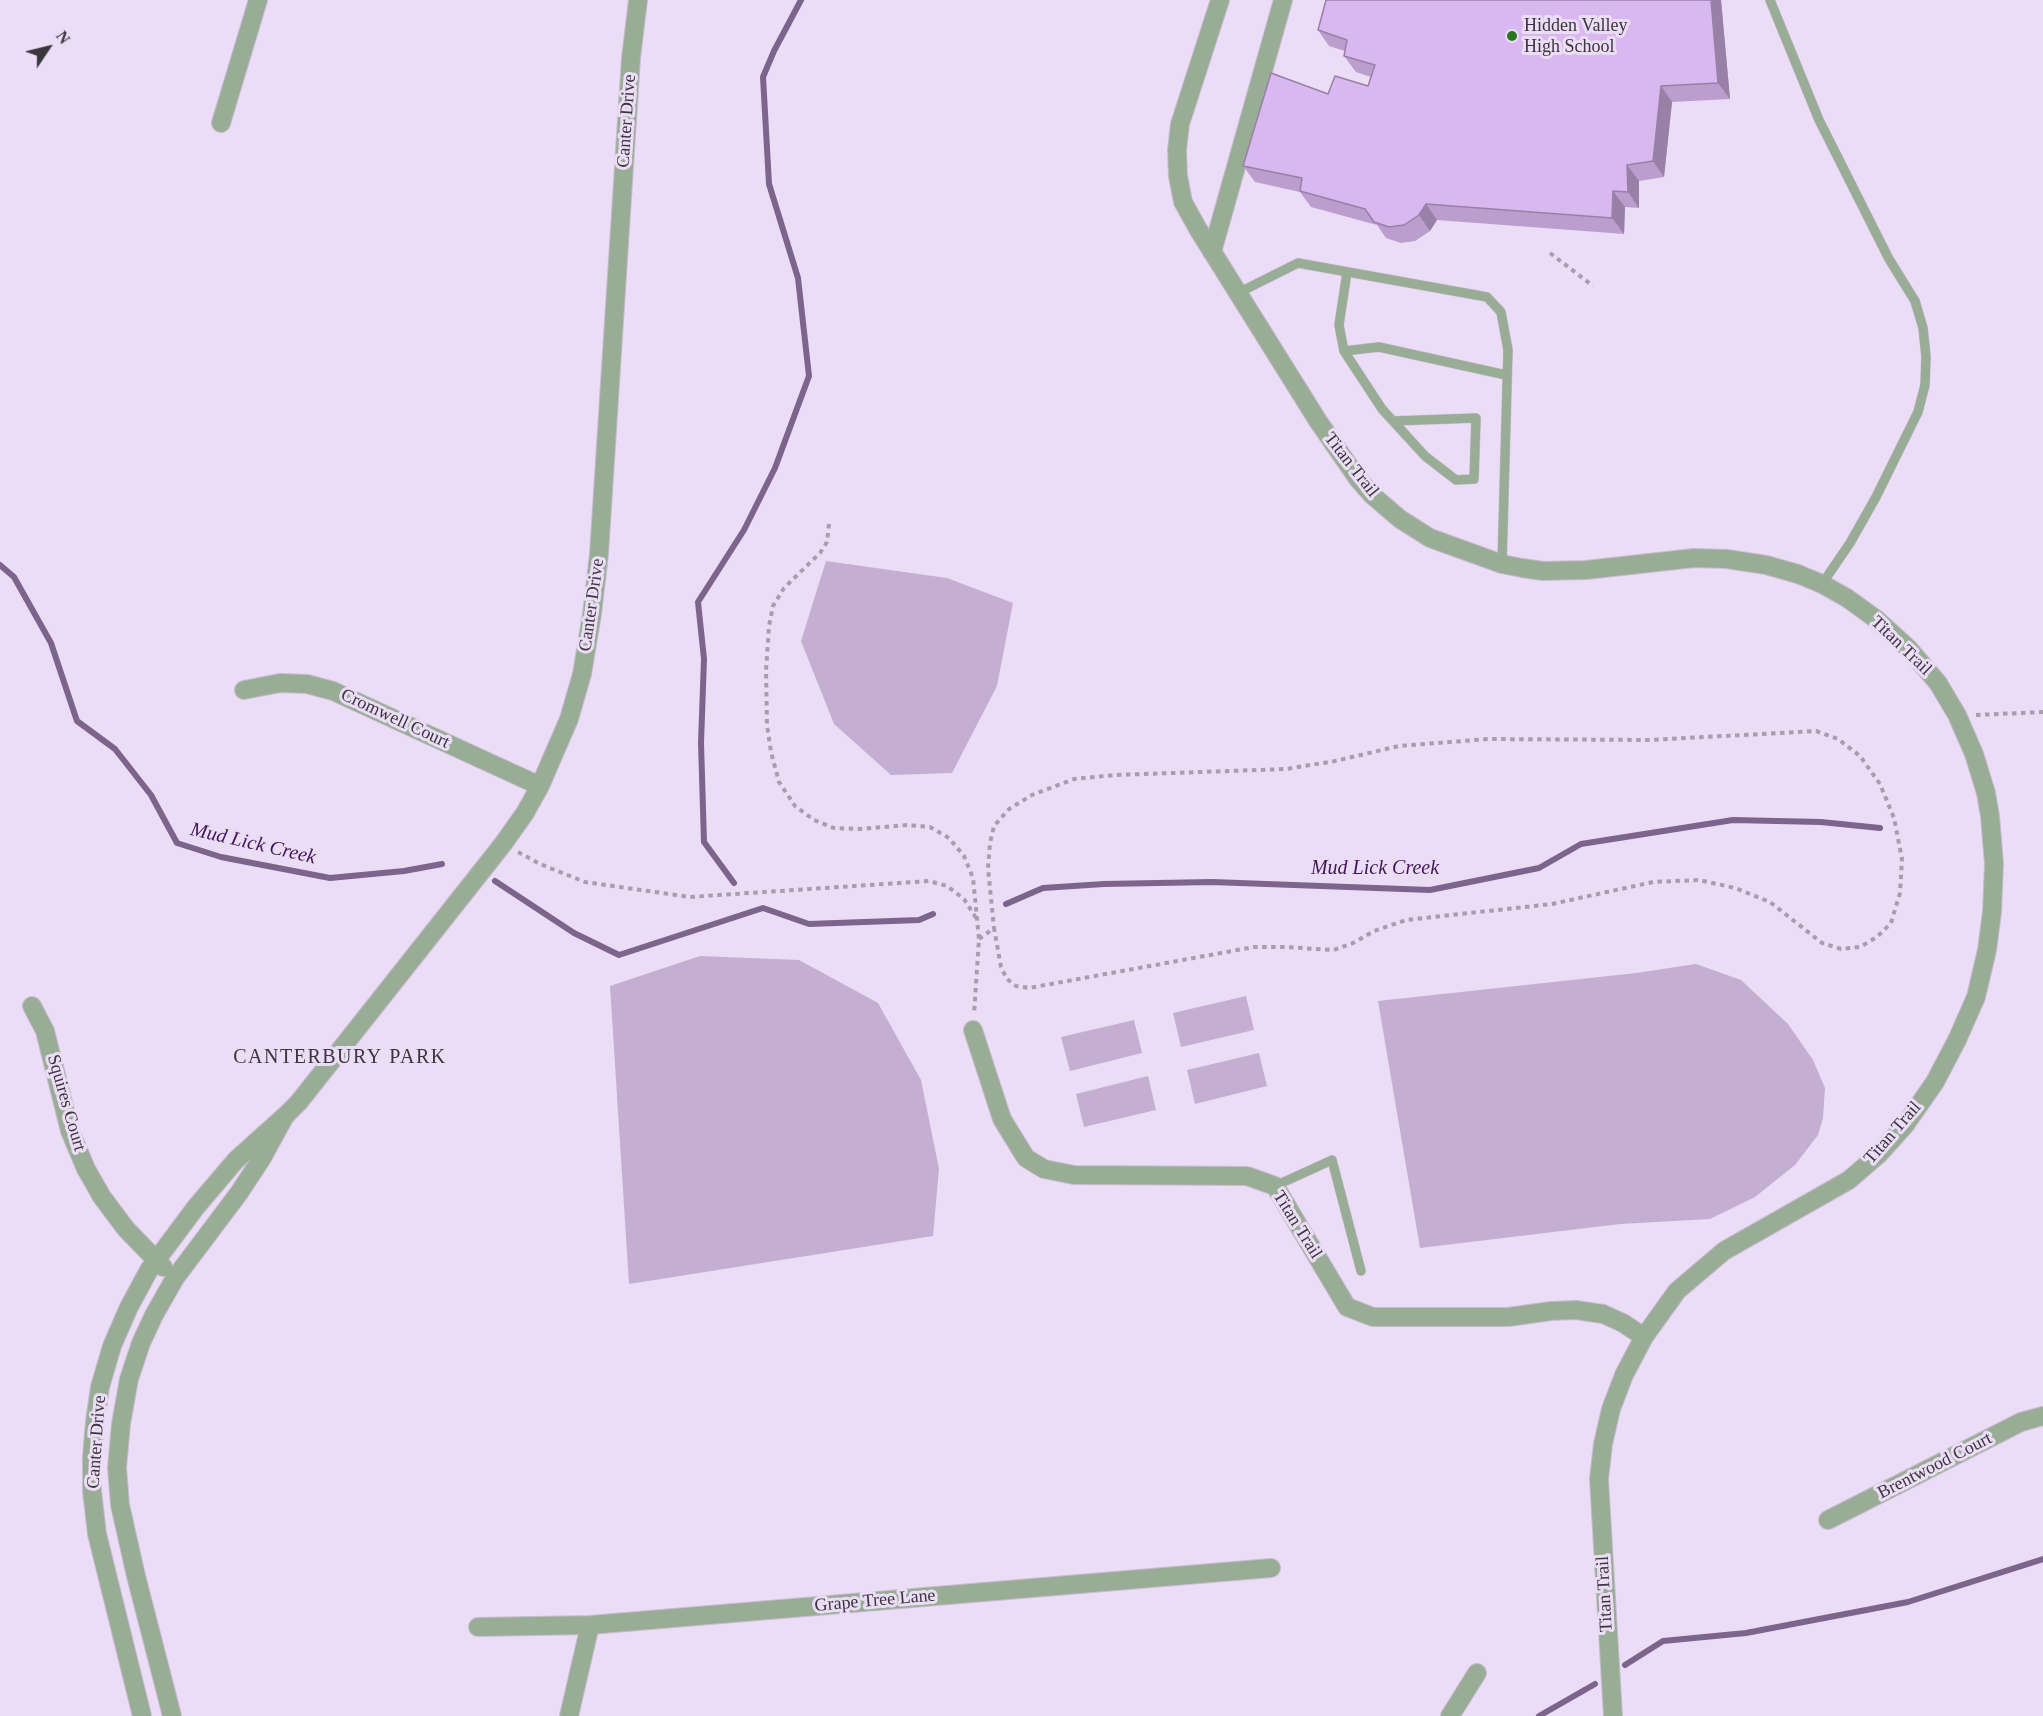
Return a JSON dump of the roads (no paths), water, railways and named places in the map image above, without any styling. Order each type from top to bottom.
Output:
[{"type":"street","points":[[221,123],[258,0]]},
{"type":"street","name":"Canter Drive","points":[[142,1716],[97,1534],[92,1491],[95,1421],[100,1387],[112,1346],[129,1307],[156,1260],[196,1207],[236,1160],[299,1102],[503,844],[525,813],[540,786],[569,719],[582,674],[599,554],[630,69],[638,0]]},
{"type":"street","name":"Titan Trail","points":[[1220,0],[1183,114],[1177,150],[1178,176],[1184,202],[1212,252],[1318,421],[1358,479],[1372,495],[1400,519],[1430,538],[1502,564],[1543,571],[1586,570],[1694,558],[1727,559],[1766,565],[1822,584],[1847,598],[1876,619],[1909,649],[1938,683],[1957,715],[1974,754],[1986,793],[1994,864],[1992,912],[1987,950],[1976,997],[1958,1040],[1929,1090],[1905,1125],[1879,1154],[1849,1180],[1724,1251],[1677,1291],[1644,1337],[1624,1374],[1611,1409],[1603,1444],[1599,1479],[1613,1716]]},
{"type":"street","points":[[1212,252],[1282,0]]},
{"type":"street","name":"Cromwell Court","points":[[244,690],[280,683],[307,684],[333,691],[540,786]]},
{"type":"street","name":"Squires Court","points":[[32,1006],[45,1031],[53,1058],[58,1091],[70,1131],[86,1169],[102,1197],[120,1221],[175,1278]]},
{"type":"street","name":"Titan Trail","points":[[973,1030],[1002,1119],[1026,1158],[1044,1169],[1074,1175],[1248,1176],[1275,1186],[1347,1307],[1373,1317],[1508,1317],[1576,1310],[1603,1314],[1623,1323],[1644,1337]]},
{"type":"street","name":"Canter Drive","points":[[172,1716],[120,1505],[117,1468],[121,1424],[129,1379],[149,1324],[175,1278],[239,1193],[285,1116]]},
{"type":"street","name":"Brentwood Court","points":[[1828,1520],[2021,1422],[2043,1416]]},
{"type":"street","name":"Grape Tree Lane","points":[[478,1627],[590,1625],[1271,1568]]},
{"type":"street","points":[[569,1716],[590,1625]]},
{"type":"street","points":[[1450,1716],[1477,1673]]},
{"type":"lane","points":[[1770,0],[1819,120],[1889,259],[1915,301],[1923,328],[1926,357],[1924,385],[1918,412],[1871,506],[1850,543],[1822,584]]},
{"type":"lane","points":[[1238,293],[1298,263],[1487,297],[1501,312],[1508,350],[1502,564]]},
{"type":"lane","points":[[1347,272],[1338,325],[1344,351],[1382,409],[1425,456],[1456,480],[1474,479],[1476,418],[1393,421]]},
{"type":"lane","points":[[1344,351],[1379,347],[1506,375]]},
{"type":"lane","points":[[1275,1186],[1332,1160],[1361,1271]]},
{"type":"waterway","points":[[734,883],[704,842],[701,743],[704,659],[698,602],[744,530],[775,468],[809,376],[798,278],[769,184],[763,77],[801,0]]},
{"type":"waterway","name":"Mud Lick Creek","points":[[0,565],[14,577],[51,643],[77,721],[115,749],[151,795],[177,843],[221,857],[330,878],[404,871],[442,864]]},
{"type":"waterway","name":"Mud Lick Creek","points":[[1006,904],[1043,888],[1104,884],[1212,882],[1430,890],[1539,868],[1581,844],[1733,820],[1821,822],[1880,828]]},
{"type":"waterway","name":"Mud Lick Creek","points":[[495,881],[574,933],[619,955],[763,908],[809,924],[919,920],[933,914]]},
{"type":"waterway","points":[[1625,1665],[1663,1641],[1746,1633],[1908,1602],[2043,1559]]},
{"type":"waterway","points":[[1539,1716],[1595,1684]]},
{"type":"place","name":"Hidden Valley High School","points":[[1512,36]]},
{"type":"district","name":"CANTERBURY PARK","points":[[340,1058]]}]
